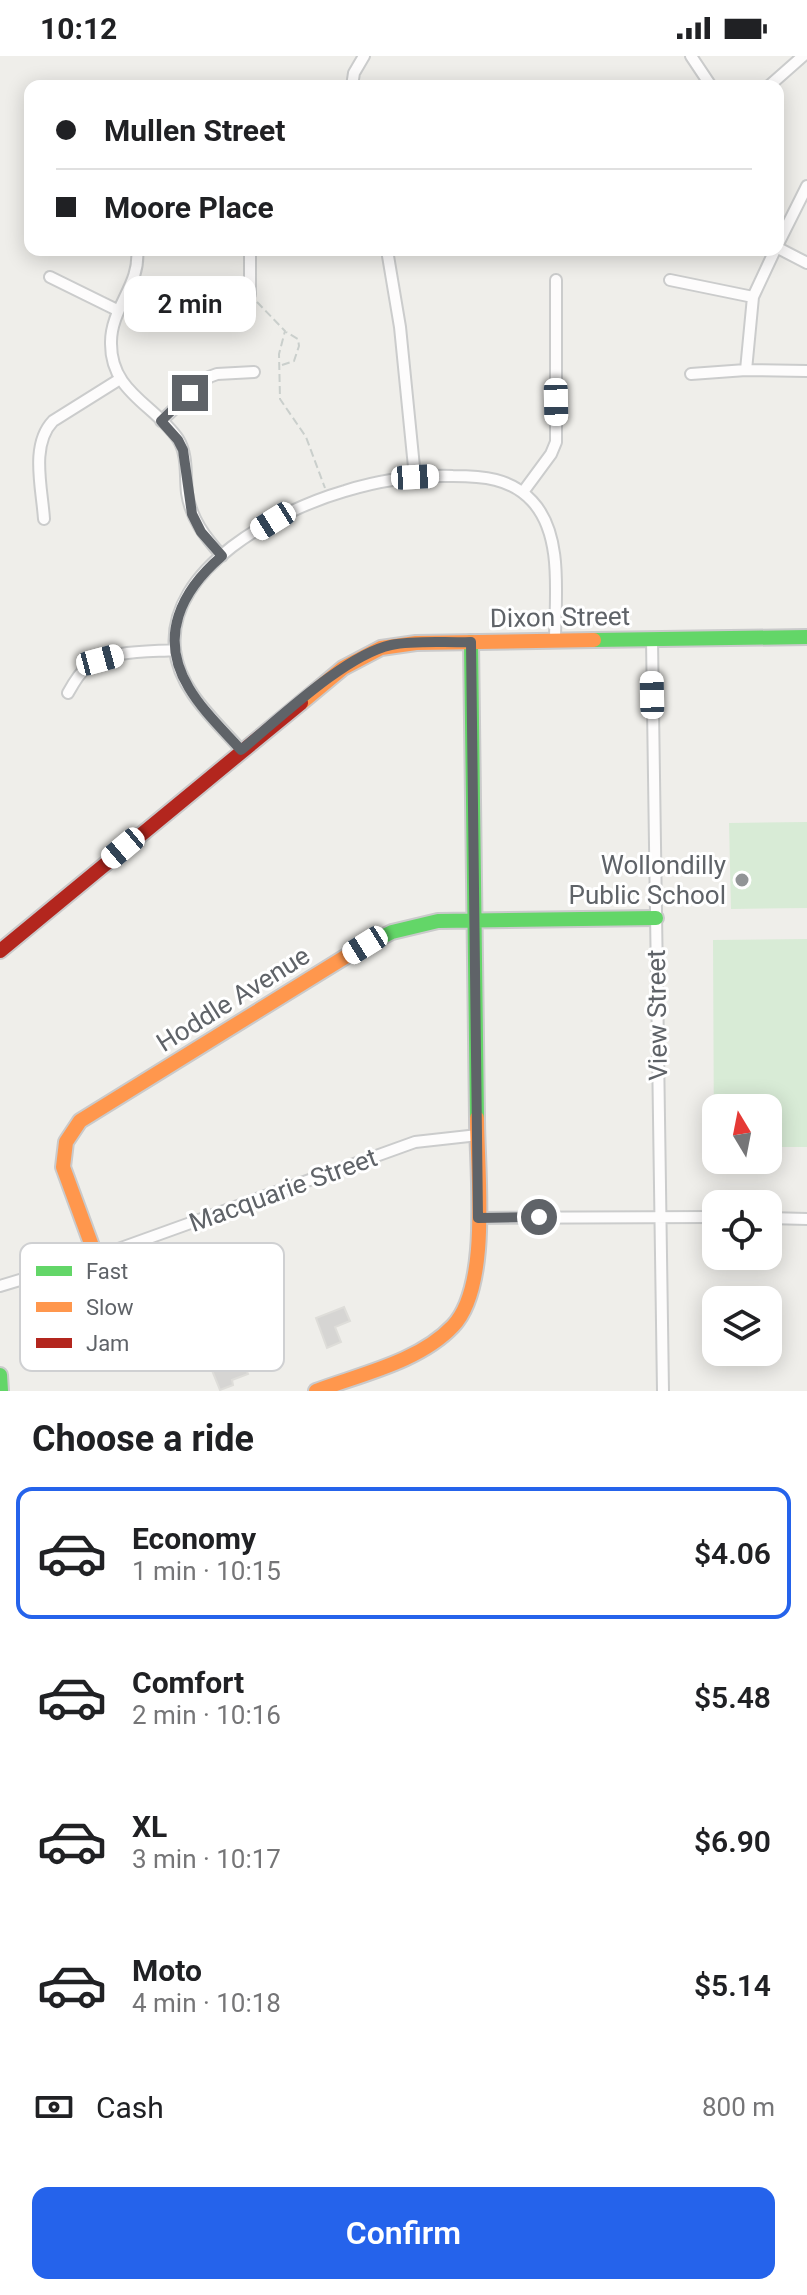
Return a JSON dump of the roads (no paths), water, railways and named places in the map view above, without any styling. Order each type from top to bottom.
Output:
[{"type":"street","points":[[353,80],[364,56]]},
{"type":"street","points":[[691,56],[707,80]]},
{"type":"street","points":[[776,80],[803,56]]},
{"type":"street","points":[[784,233],[807,186]]},
{"type":"street","points":[[784,251],[807,263]]},
{"type":"street","points":[[137,256],[134,279],[117,310],[111,359],[120,379],[178,440],[183,450],[192,514],[201,532],[222,556]]},
{"type":"street","points":[[250,256],[250,294]]},
{"type":"street","points":[[388,256],[404,356],[415,477]]},
{"type":"street","points":[[746,370],[753,297],[773,256]]},
{"type":"street","points":[[50,277],[117,310]]},
{"type":"street","points":[[523,492],[551,454],[556,442],[556,280]]},
{"type":"street","points":[[670,280],[753,297]]},
{"type":"street","points":[[691,374],[746,370],[807,371]]},
{"type":"street","points":[[161,421],[209,377],[254,372]]},
{"type":"street","points":[[44,519],[40,447],[45,429],[120,379]]},
{"type":"street","points":[[241,750],[191,691],[183,677],[175,650],[179,612],[186,595],[198,579],[222,556],[273,521],[328,497],[372,484],[415,477],[488,478],[523,492],[543,517],[554,557],[555,641]]},
{"type":"street","name":"Dixon Street","points":[[0,949],[241,750],[343,668],[367,653],[404,644],[807,637]]},
{"type":"street","name":"View Street","points":[[652,640],[663,1391]]},
{"type":"street","points":[[316,1391],[425,1347],[445,1334],[463,1316],[474,1292],[478,1269],[478,1135],[471,642]]},
{"type":"street","points":[[68,693],[86,667],[100,660],[117,655],[175,650]]},
{"type":"street","name":"Hoddle Avenue","points":[[91,1243],[63,1167],[62,1152],[68,1135],[80,1121],[385,933],[424,923],[475,920],[656,918]]},
{"type":"street","name":"Macquarie Street","points":[[135,1243],[415,1142],[478,1135]]},
{"type":"street","points":[[478,1218],[702,1217]]},
{"type":"street","points":[[782,1218],[807,1219]]},
{"type":"street","name":"Macquarie Street","points":[[0,1286],[20,1280]]},
{"type":"street","points":[[0,1376],[1,1391]]},
{"type":"place","name":"Wollondilly Public School","points":[[742,880]]}]
